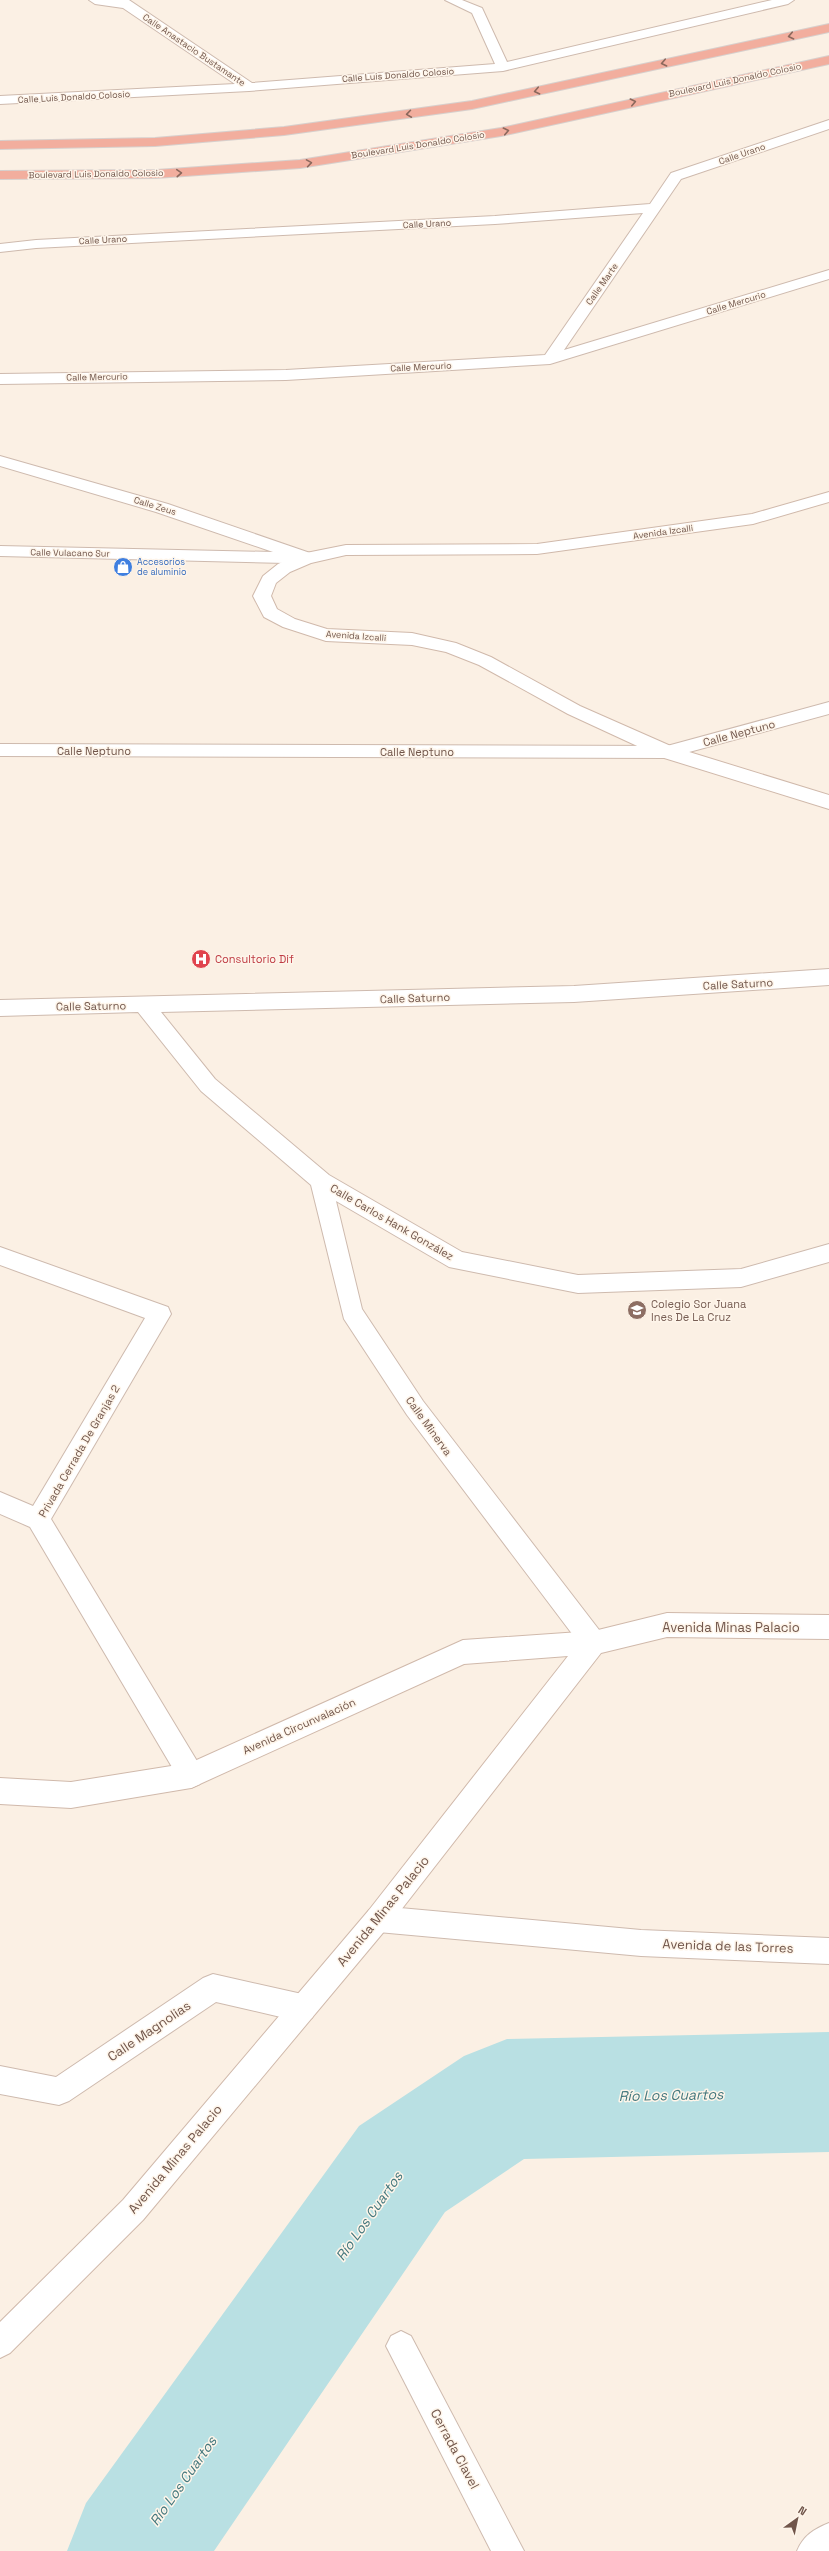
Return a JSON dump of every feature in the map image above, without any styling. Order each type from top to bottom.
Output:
[{"type":"highway","points":[[0,145],[155,142],[284,131],[472,105],[829,28]]},
{"type":"highway","name":"Boulevard Luis Donaldo Colosio","points":[[0,175],[156,174],[300,164],[501,132],[829,60]]},
{"type":"street","points":[[95,0],[123,2]]},
{"type":"street","points":[[451,0],[477,11],[503,67]]},
{"type":"street","name":"Calle Luis Donaldo Colosio","points":[[0,100],[249,87],[503,67],[788,0]]},
{"type":"street","name":"Calle Anastacio Bustamante","points":[[123,2],[249,87]]},
{"type":"street","name":"Calle Urano","points":[[0,248],[36,244],[495,220],[654,208],[676,176],[829,124]]},
{"type":"street","name":"Calle Marte","points":[[550,359],[654,208]]},
{"type":"street","name":"Calle Mercurio","points":[[0,379],[286,375],[550,359],[829,274]]},
{"type":"street","name":"Calle Zeus","points":[[0,461],[162,508],[307,558]]},
{"type":"street","name":"Avenida Izcalli","points":[[829,497],[753,519],[537,549],[346,550],[307,558],[284,568],[269,580],[262,596],[270,612],[289,623],[326,635],[412,639],[450,647],[485,661],[574,710],[668,752],[829,802]]},
{"type":"street","name":"Calle Vulacano Sur","points":[[0,551],[307,558]]},
{"type":"street","name":"Calle Neptuno","points":[[0,750],[668,752],[829,708]]},
{"type":"street","name":"Calle Saturno","points":[[0,1008],[574,994],[829,977]]},
{"type":"street","name":"Calle Carlos Hank González","points":[[144,1005],[208,1085],[321,1181],[458,1260],[578,1284],[741,1278],[829,1253]]},
{"type":"street","name":"Calle Minerva","points":[[321,1181],[352,1312],[415,1408],[594,1643]]},
{"type":"street","name":"Privada Cerrada De Granjas 2","points":[[0,1256],[160,1314],[38,1519],[191,1775]]},
{"type":"street","points":[[0,1503],[38,1519]]},
{"type":"street","name":"Avenida Minas Palacio","points":[[0,2343],[133,2210],[378,1919],[594,1643],[667,1625],[829,1627]]},
{"type":"street","name":"Avenida Circunvalación","points":[[0,1791],[71,1795],[191,1775],[463,1652],[594,1643]]},
{"type":"street","name":"Avenida de las Torres","points":[[378,1919],[641,1943],[824,1950]]},
{"type":"street","name":"Calle Magnolias","points":[[0,2080],[59,2091],[214,1988],[302,2008]]},
{"type":"street","name":"Cerrada Clavel","points":[[402,2346],[508,2551]]},
{"type":"street","points":[[813,2551],[829,2539]]},
{"type":"waterway","name":"Río Los Cuartos","points":[[134,2551],[402,2169],[507,2099],[829,2092]]},
{"type":"place","name":"Accesorios de aluminio","points":[[123,567]]},
{"type":"place","name":"Consultorio Dif","points":[[201,959]]},
{"type":"place","name":"Colegio Sor Juana Ines De La Cruz","points":[[637,1310]]}]
